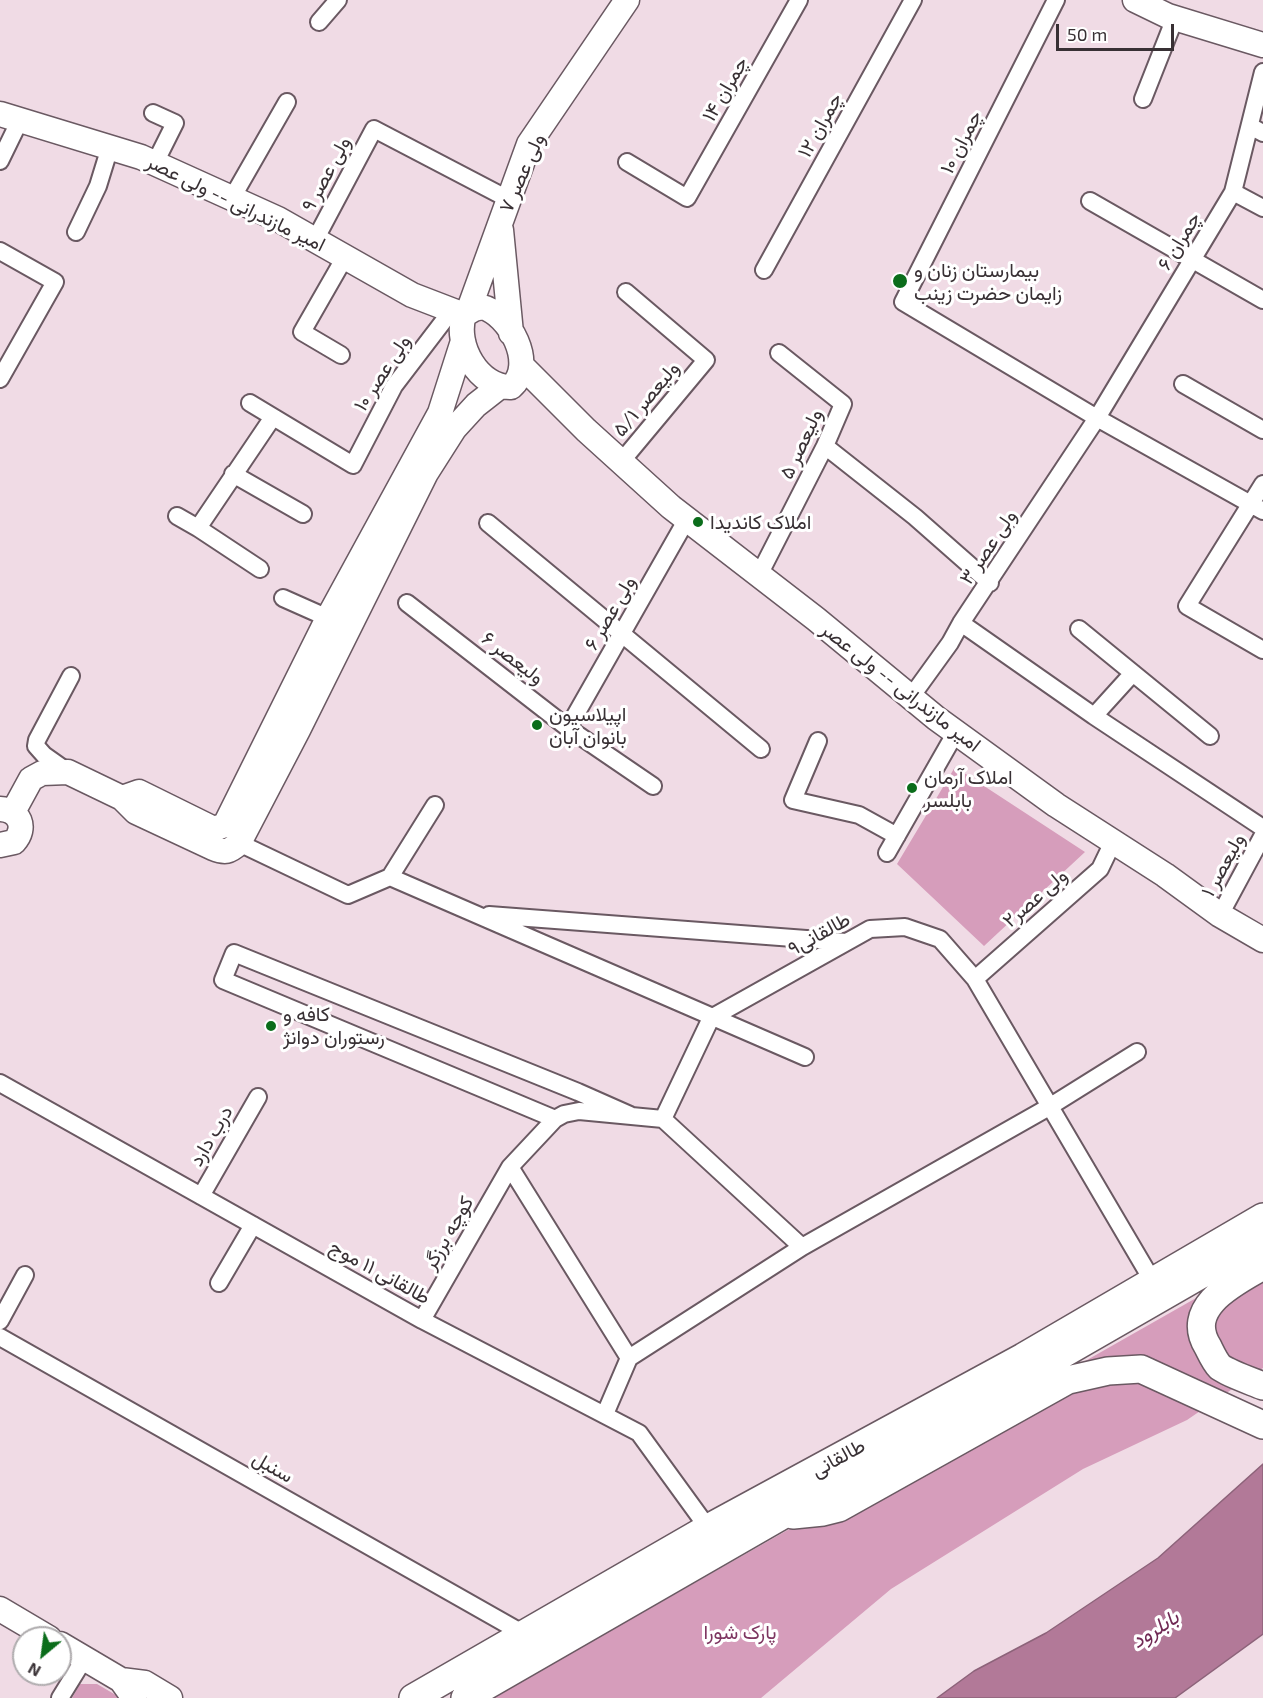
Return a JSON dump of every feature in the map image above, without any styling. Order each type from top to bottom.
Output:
[{"type":"main road","name":"طالقانی","points":[[413,1698],[708,1528],[1023,1357],[1263,1217]]},
{"type":"main road","name":"طالقانی","points":[[465,1698],[1263,1239]]},
{"type":"main road","points":[[1263,1266],[1236,1281],[1207,1305],[1202,1319],[1204,1340],[1220,1366],[1263,1386]]},
{"type":"main road","points":[[783,1515],[831,1510],[1068,1380],[1090,1373],[1141,1369],[1263,1425]]},
{"type":"street","points":[[319,22],[338,0]]},
{"type":"street","name":"ولی عصر ۷","points":[[463,341],[461,312],[500,222],[529,144],[627,0]]},
{"type":"street","name":"چمران ۱۴","points":[[627,162],[687,198],[799,0]]},
{"type":"street","name":"چمران ۱۲","points":[[764,270],[913,0]]},
{"type":"street","name":"چمران ۱۰","points":[[1056,0],[903,302],[1097,418]]},
{"type":"street","points":[[1135,0],[1175,18],[1263,45]]},
{"type":"street","points":[[1143,99],[1175,18]]},
{"type":"street","name":"چمران ۶","points":[[1097,418],[1233,192],[1256,130],[1263,72]]},
{"type":"street","points":[[232,198],[287,102]]},
{"type":"street","points":[[153,113],[175,123],[155,163]]},
{"type":"street","points":[[0,161],[10,117]]},
{"type":"street","name":"امیر مازندرانی -- ولی عصر","points":[[10,117],[155,163],[278,219],[412,295],[461,312],[489,309],[500,317],[511,334]]},
{"type":"street","name":"ولی عصر ۹","points":[[315,240],[374,129],[508,199]]},
{"type":"street","points":[[75,232],[98,186],[110,147]]},
{"type":"street","points":[[1233,192],[1263,208]]},
{"type":"street","points":[[1090,201],[1263,300]]},
{"type":"street","name":"ولی عصر ۷","points":[[500,222],[511,334]]},
{"type":"street","points":[[0,251],[54,282],[0,379]]},
{"type":"street","points":[[340,355],[298,330],[345,257]]},
{"type":"street","name":"ولیعصر ۵/۱","points":[[621,462],[706,360],[626,292]]},
{"type":"street","name":"ولی عصر ۱۰","points":[[273,417],[353,465],[394,386],[461,312]]},
{"type":"street","points":[[123,798],[139,792],[214,829],[225,825],[426,472],[454,429],[476,405],[511,380],[515,341],[511,334]]},
{"type":"street","points":[[71,676],[37,740],[36,746],[44,756],[68,772],[123,798],[136,812],[224,853],[230,851],[239,843],[313,673],[328,618],[440,413],[463,341]]},
{"type":"street","name":"امیر مازندرانی -- ولی عصر","points":[[463,341],[466,351],[483,377],[511,380],[585,430],[687,519],[956,732],[1056,805],[1165,875],[1220,915],[1263,940]]},
{"type":"street","name":"ولیعصر ۵","points":[[759,575],[825,446],[843,404],[779,353]]},
{"type":"street","points":[[1183,384],[1263,430]]},
{"type":"street","points":[[198,528],[273,417],[250,403]]},
{"type":"street","points":[[1097,418],[1257,507]]},
{"type":"street","name":"ولی عصر ۳","points":[[911,697],[990,583],[1097,418]]},
{"type":"street","points":[[825,446],[915,517],[990,583]]},
{"type":"street","points":[[233,474],[303,514]]},
{"type":"street","points":[[1263,483],[1257,507],[1187,606],[1263,650]]},
{"type":"street","points":[[177,516],[260,569]]},
{"type":"street","name":"ولی عصر ۶","points":[[568,728],[687,519]]},
{"type":"street","points":[[488,523],[760,749]]},
{"type":"street","points":[[283,598],[328,618]]},
{"type":"street","name":"ولیعصر ۶","points":[[407,603],[568,728],[653,786]]},
{"type":"street","points":[[961,623],[1094,716],[1263,828]]},
{"type":"street","points":[[1079,629],[1210,736]]},
{"type":"street","points":[[1094,716],[1133,673]]},
{"type":"street","points":[[887,853],[956,732]]},
{"type":"street","points":[[818,741],[793,800],[859,815],[897,836]]},
{"type":"street","points":[[0,845],[14,842],[20,833],[20,821],[7,810],[31,779],[42,773],[68,772]]},
{"type":"street","points":[[239,843],[348,895],[390,877],[435,805]]},
{"type":"street","name":"ولیعصر ۱","points":[[1220,915],[1263,835]]},
{"type":"street","name":"ولی عصر۲","points":[[975,978],[1100,869],[1113,842]]},
{"type":"street","points":[[390,877],[805,1057]]},
{"type":"street","points":[[474,914],[847,942]]},
{"type":"street","name":"طالقانی۹","points":[[711,1018],[870,929],[905,927],[940,939],[975,978],[1152,1280]]},
{"type":"street","points":[[630,1115],[234,953],[223,980],[555,1119],[564,1114],[579,1111],[663,1119],[802,1247]]},
{"type":"street","points":[[663,1119],[711,1018]]},
{"type":"street","points":[[605,1414],[629,1358],[802,1247],[1049,1107],[1137,1052]]},
{"type":"street","name":"طالقانی ۱۱ موج","points":[[0,1083],[422,1320],[639,1433],[708,1528]]},
{"type":"street","name":"درب دارد","points":[[201,1196],[258,1097]]},
{"type":"street","name":"کوچه برزگر","points":[[422,1320],[510,1167],[555,1119]]},
{"type":"street","points":[[510,1167],[629,1358]]},
{"type":"street","points":[[219,1283],[253,1225]]},
{"type":"street","points":[[0,1321],[25,1275]]},
{"type":"street","name":"سنبل","points":[[0,1337],[524,1634]]},
{"type":"street","points":[[0,1609],[29,1626]]},
{"type":"street","points":[[72,1652],[128,1689],[145,1683],[170,1698]]},
{"type":"street","points":[[60,1698],[84,1659]]},
{"type":"green space","points":[[955,767],[1085,852],[984,946],[897,864]]},
{"type":"green space","name":"پارک شورا","points":[[1263,1260],[1263,1368],[1187,1420],[1083,1469],[891,1589],[761,1698],[492,1698]]},
{"type":"green space","points":[[80,1684],[97,1684],[121,1698],[72,1698]]},
{"type":"water","name":"بابلرود","points":[[1263,1464],[1263,1634],[1175,1698],[937,1698],[974,1671],[1046,1633],[1158,1558]]},
{"type":"place","name":"بیمارستان زنان و زایمان حضرت زینب","points":[[900,281]]},
{"type":"place","name":"املاک کاندیدا","points":[[698,522]]},
{"type":"place","name":"اپیلاسیون بانوان آبان","points":[[537,725]]},
{"type":"place","name":"املاک آرمان بابلسر","points":[[912,788]]},
{"type":"place","name":"کافه و رستوران دوانژ","points":[[271,1026]]}]
